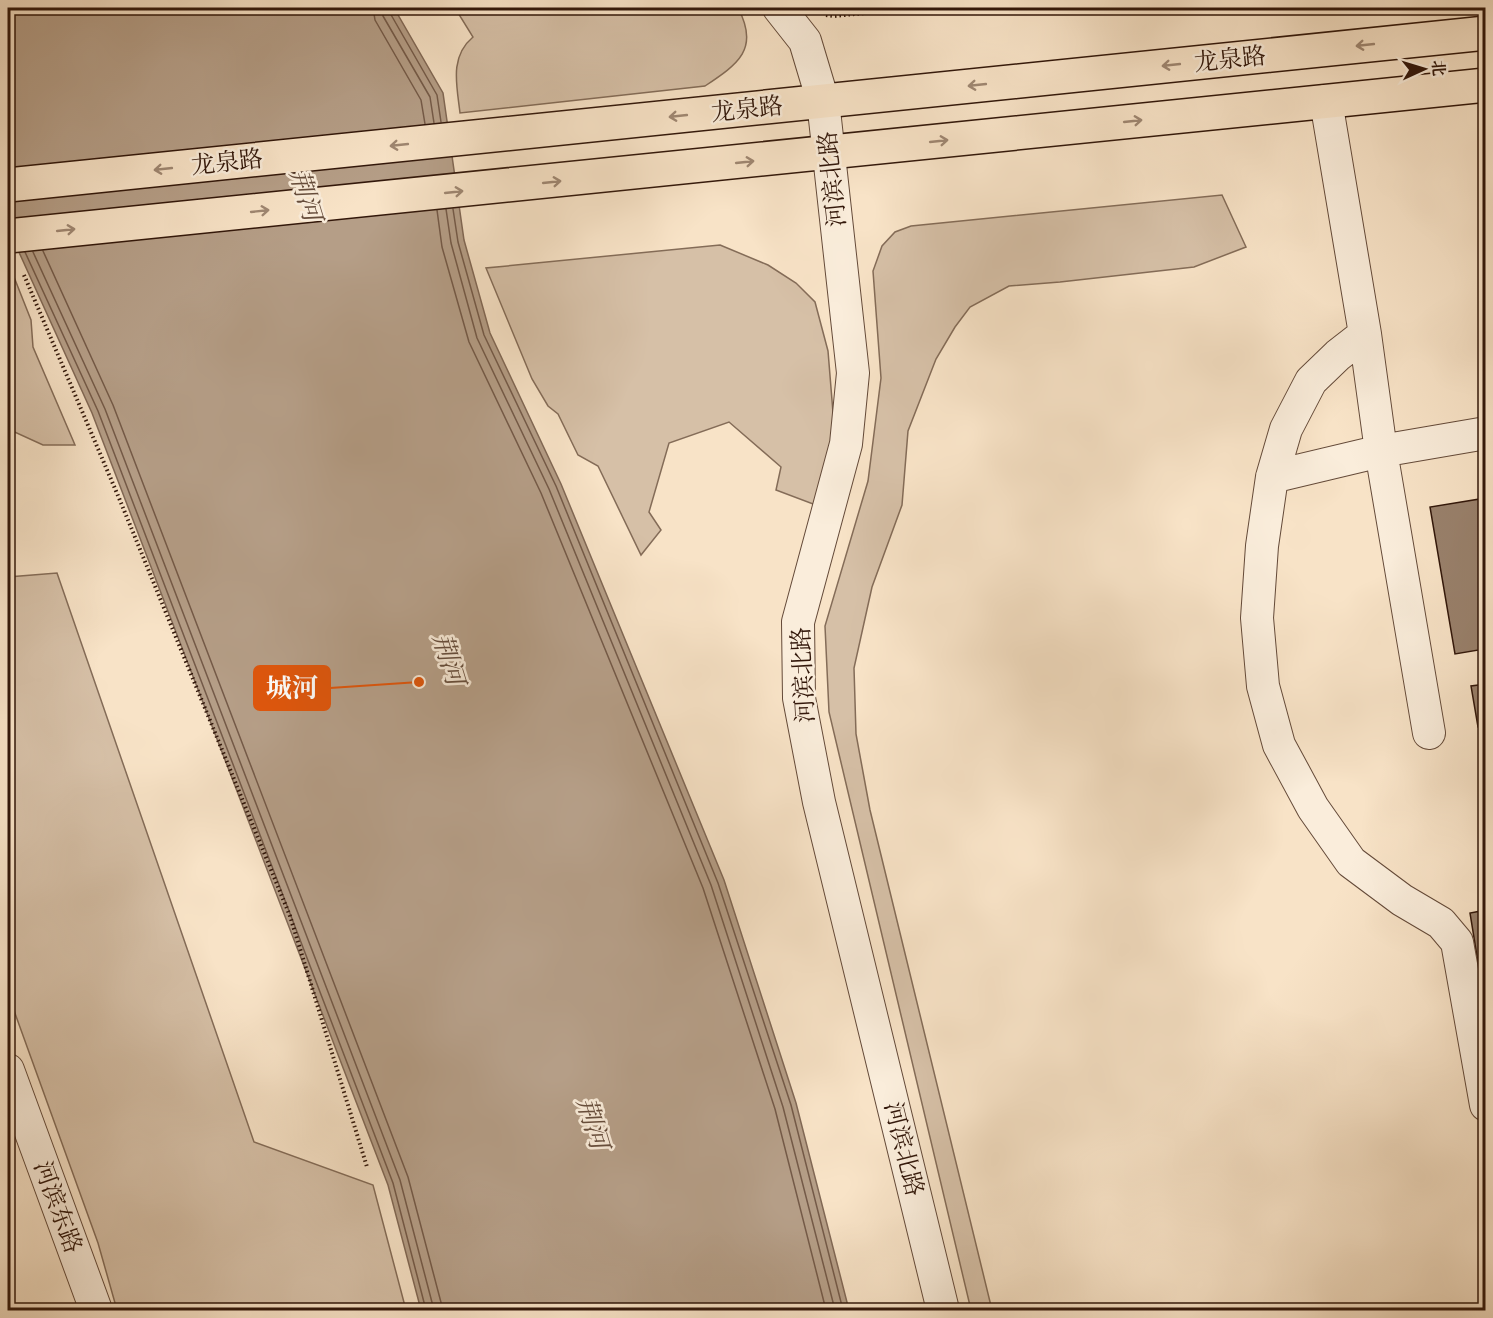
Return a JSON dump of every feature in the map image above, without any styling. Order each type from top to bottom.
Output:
[{"type":"main road","name":"龙泉路","points":[[8,185],[1485,33]]},
{"type":"main road","points":[[8,236],[1485,85]]},
{"type":"street","name":"河滨北路","points":[[779,8],[805,41],[823,101],[853,373],[846,444],[798,622],[799,698],[822,813],[943,1311]]},
{"type":"street","points":[[1326,101],[1365,334],[1381,451],[1429,733]]},
{"type":"street","points":[[1365,334],[1338,355],[1311,381],[1286,429],[1272,477],[1262,546],[1257,618],[1263,686],[1279,745],[1313,808],[1351,862],[1402,900],[1441,923],[1457,942],[1485,1105]]},
{"type":"street","points":[[1272,477],[1381,451],[1485,433]]},
{"type":"street","name":"河滨东路","points":[[8,1070],[96,1311]]},
{"type":"path","points":[[820,8],[826,15],[834,16],[918,8]]},
{"type":"path","points":[[24,275],[119,498],[290,916],[367,1167]]},
{"type":"shaded area","points":[[455,8],[738,8],[747,34],[746,45],[736,62],[705,86],[460,113],[456,72],[460,54],[473,37]]},
{"type":"shaded area","points":[[1222,195],[1246,247],[1194,267],[1009,286],[970,307],[936,359],[908,431],[902,505],[872,587],[854,668],[856,734],[870,810],[992,1310],[971,1310],[829,712],[825,626],[868,481],[881,378],[873,271],[882,246],[895,232],[911,226]]},
{"type":"shaded area","points":[[720,245],[768,265],[796,283],[815,302],[828,351],[834,425],[821,507],[776,490],[781,467],[729,422],[669,443],[649,512],[661,530],[641,555],[598,466],[578,455],[558,414],[548,406],[532,379],[486,268]]},
{"type":"shaded area","points":[[14,277],[31,320],[33,347],[75,445],[43,445],[8,429],[8,278]]},
{"type":"shaded area","points":[[57,573],[254,1142],[373,1185],[406,1310],[117,1310],[98,1243],[8,994],[8,577]]},
{"type":"water","name":"荆河","points":[[8,8],[394,8],[443,93],[464,240],[490,333],[561,484],[724,880],[796,1103],[849,1310],[421,1310],[388,1185],[92,413],[8,228]]},
{"type":"building","points":[[1486,498],[1486,661],[1484,649],[1455,654],[1430,507]]},
{"type":"building","points":[[1486,684],[1486,726],[1478,727],[1471,686]]},
{"type":"building","points":[[1486,910],[1486,1011],[1470,913]]},
{"type":"place","name":"城河","points":[[419,682]]}]
